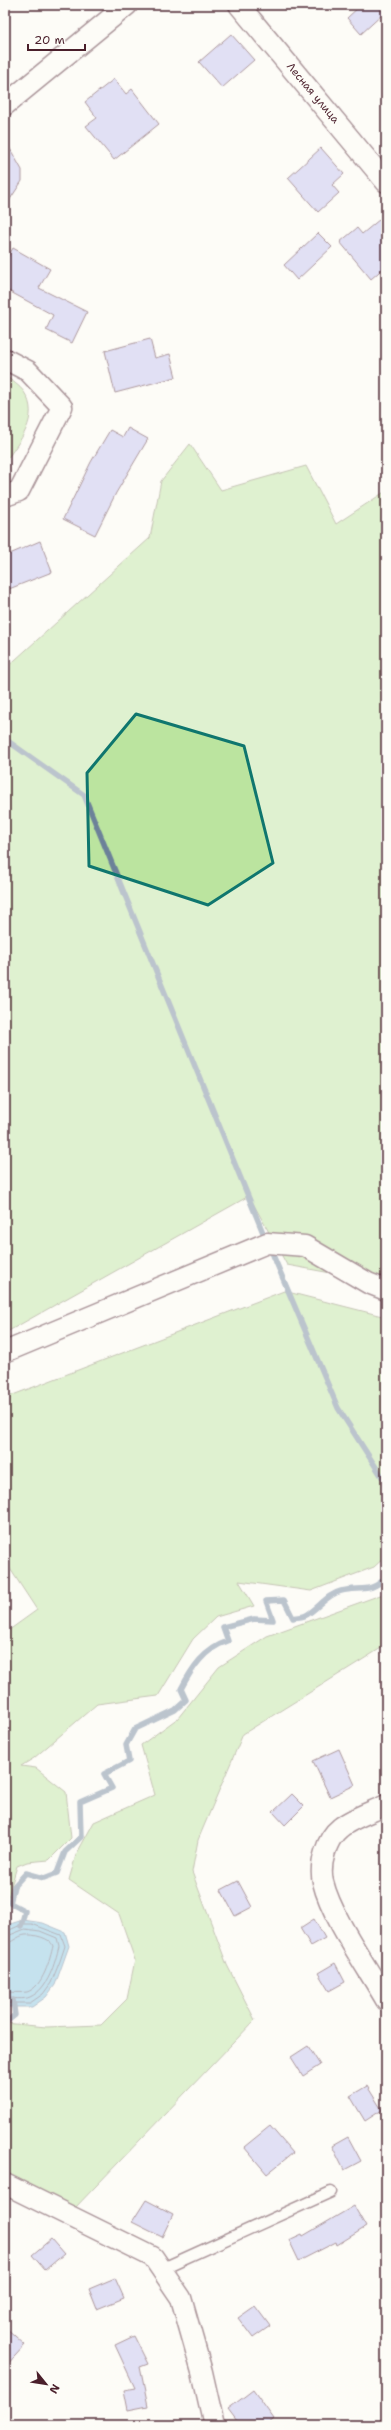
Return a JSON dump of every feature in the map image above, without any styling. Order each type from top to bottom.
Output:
[{"type":"street","points":[[5,105],[127,5]]},
{"type":"street","name":"Лесная улица","points":[[239,5],[386,182]]},
{"type":"street","points":[[5,359],[28,371],[62,407],[19,491],[5,496]]},
{"type":"street","points":[[5,1352],[267,1243],[305,1246],[368,1283],[386,1290]]},
{"type":"street","points":[[386,1805],[340,1828],[329,1841],[324,1859],[322,1880],[330,1903],[386,2000]]},
{"type":"street","points":[[5,2184],[153,2257],[181,2298],[202,2372],[214,2425]]},
{"type":"lane","points":[[161,2269],[331,2192]]},
{"type":"highlighted area","points":[[136,714],[244,746],[273,863],[208,905],[89,866],[87,773]]},
{"type":"green space","points":[[5,376],[18,385],[24,392],[29,401],[30,411],[29,420],[22,438],[5,462]]},
{"type":"green space","points":[[190,444],[221,490],[306,466],[336,524],[386,491],[386,1283],[287,1265],[249,1196],[5,1333],[5,669],[150,538],[161,481]]},
{"type":"green space","points":[[284,1291],[386,1317],[386,1556],[374,1567],[311,1591],[239,1581],[254,1606],[216,1617],[193,1639],[158,1696],[97,1704],[34,1758],[21,1766],[36,1768],[66,1792],[71,1838],[49,1860],[27,1862],[17,1866],[5,1907],[5,1633],[37,1610],[5,1561],[5,1398]]},
{"type":"green space","points":[[386,1593],[386,1645],[243,1734],[198,1840],[192,1872],[227,1965],[255,2020],[73,2210],[5,2174],[5,2023],[46,2027],[101,2025],[127,1999],[135,1960],[119,1914],[69,1880],[76,1855],[94,1822],[155,1795],[141,1745],[178,1718],[219,1667],[267,1636]]},
{"type":"water","points":[[23,1920],[43,1923],[65,1932],[69,1946],[55,1985],[46,1997],[32,2007],[7,2007],[5,2006],[5,1930],[10,1924]]},
{"type":"building","points":[[361,5],[377,5],[384,13],[361,34],[347,18]]},
{"type":"building","points":[[231,34],[254,60],[222,88],[199,62]]},
{"type":"building","points":[[114,79],[126,94],[132,89],[159,124],[114,160],[86,126],[97,118],[85,102]]},
{"type":"building","points":[[5,140],[22,170],[22,181],[5,207]]},
{"type":"building","points":[[321,148],[344,174],[332,185],[339,193],[318,212],[288,178]]},
{"type":"building","points":[[386,214],[386,266],[371,279],[340,242],[357,228],[362,234]]},
{"type":"building","points":[[318,233],[332,247],[297,280],[284,265]]},
{"type":"building","points":[[13,248],[50,269],[39,288],[87,312],[72,343],[46,330],[53,315],[5,289],[5,262]]},
{"type":"building","points":[[150,339],[155,358],[170,354],[176,377],[115,393],[105,351]]},
{"type":"building","points":[[128,428],[148,439],[116,493],[95,535],[63,519],[91,462],[110,430],[123,437]]},
{"type":"building","points":[[40,541],[52,572],[9,589],[5,579],[5,556]]},
{"type":"building","points":[[339,1749],[355,1785],[330,1797],[313,1761]]},
{"type":"building","points":[[292,1794],[304,1806],[285,1825],[273,1812]]},
{"type":"building","points":[[238,1881],[252,1907],[235,1916],[221,1890]]},
{"type":"building","points":[[314,1919],[325,1938],[311,1946],[300,1928]]},
{"type":"building","points":[[335,1963],[345,1982],[329,1991],[318,1973]]},
{"type":"building","points":[[308,2046],[320,2065],[303,2076],[291,2057]]},
{"type":"building","points":[[367,2086],[382,2110],[365,2121],[350,2096]]},
{"type":"building","points":[[270,2126],[293,2153],[267,2174],[244,2147]]},
{"type":"building","points":[[348,2137],[361,2161],[344,2170],[332,2146]]},
{"type":"building","points":[[146,2200],[173,2214],[162,2237],[132,2222]]},
{"type":"building","points":[[354,2206],[366,2227],[337,2245],[336,2242],[299,2261],[289,2240],[302,2234],[303,2236]]},
{"type":"building","points":[[51,2239],[64,2254],[45,2270],[32,2255]]},
{"type":"building","points":[[115,2278],[124,2298],[97,2309],[89,2289]]},
{"type":"building","points":[[255,2306],[270,2326],[253,2338],[238,2318]]},
{"type":"building","points":[[5,2327],[25,2345],[5,2367]]},
{"type":"building","points":[[134,2336],[148,2364],[140,2367],[148,2406],[128,2410],[124,2390],[135,2388],[115,2345]]},
{"type":"building","points":[[253,2390],[274,2419],[267,2425],[240,2425],[228,2409]]},
{"type":"waterway","points":[[5,739],[84,795],[266,1240]]},
{"type":"waterway","points":[[270,1248],[338,1408],[386,1483]]},
{"type":"waterway","points":[[21,1926],[25,1911],[10,1903],[14,1886],[26,1873],[44,1878],[57,1873],[65,1852],[81,1837],[80,1802],[112,1788],[104,1774],[129,1761],[126,1745],[135,1729],[175,1710],[186,1700],[181,1689],[194,1667],[205,1654],[220,1644],[228,1641],[223,1627],[254,1619],[273,1620],[266,1601],[284,1600],[293,1618],[307,1615],[336,1593],[347,1590],[370,1588],[386,1577]]},
{"type":"waterway","points":[[5,2023],[15,2015],[13,2000]]}]
